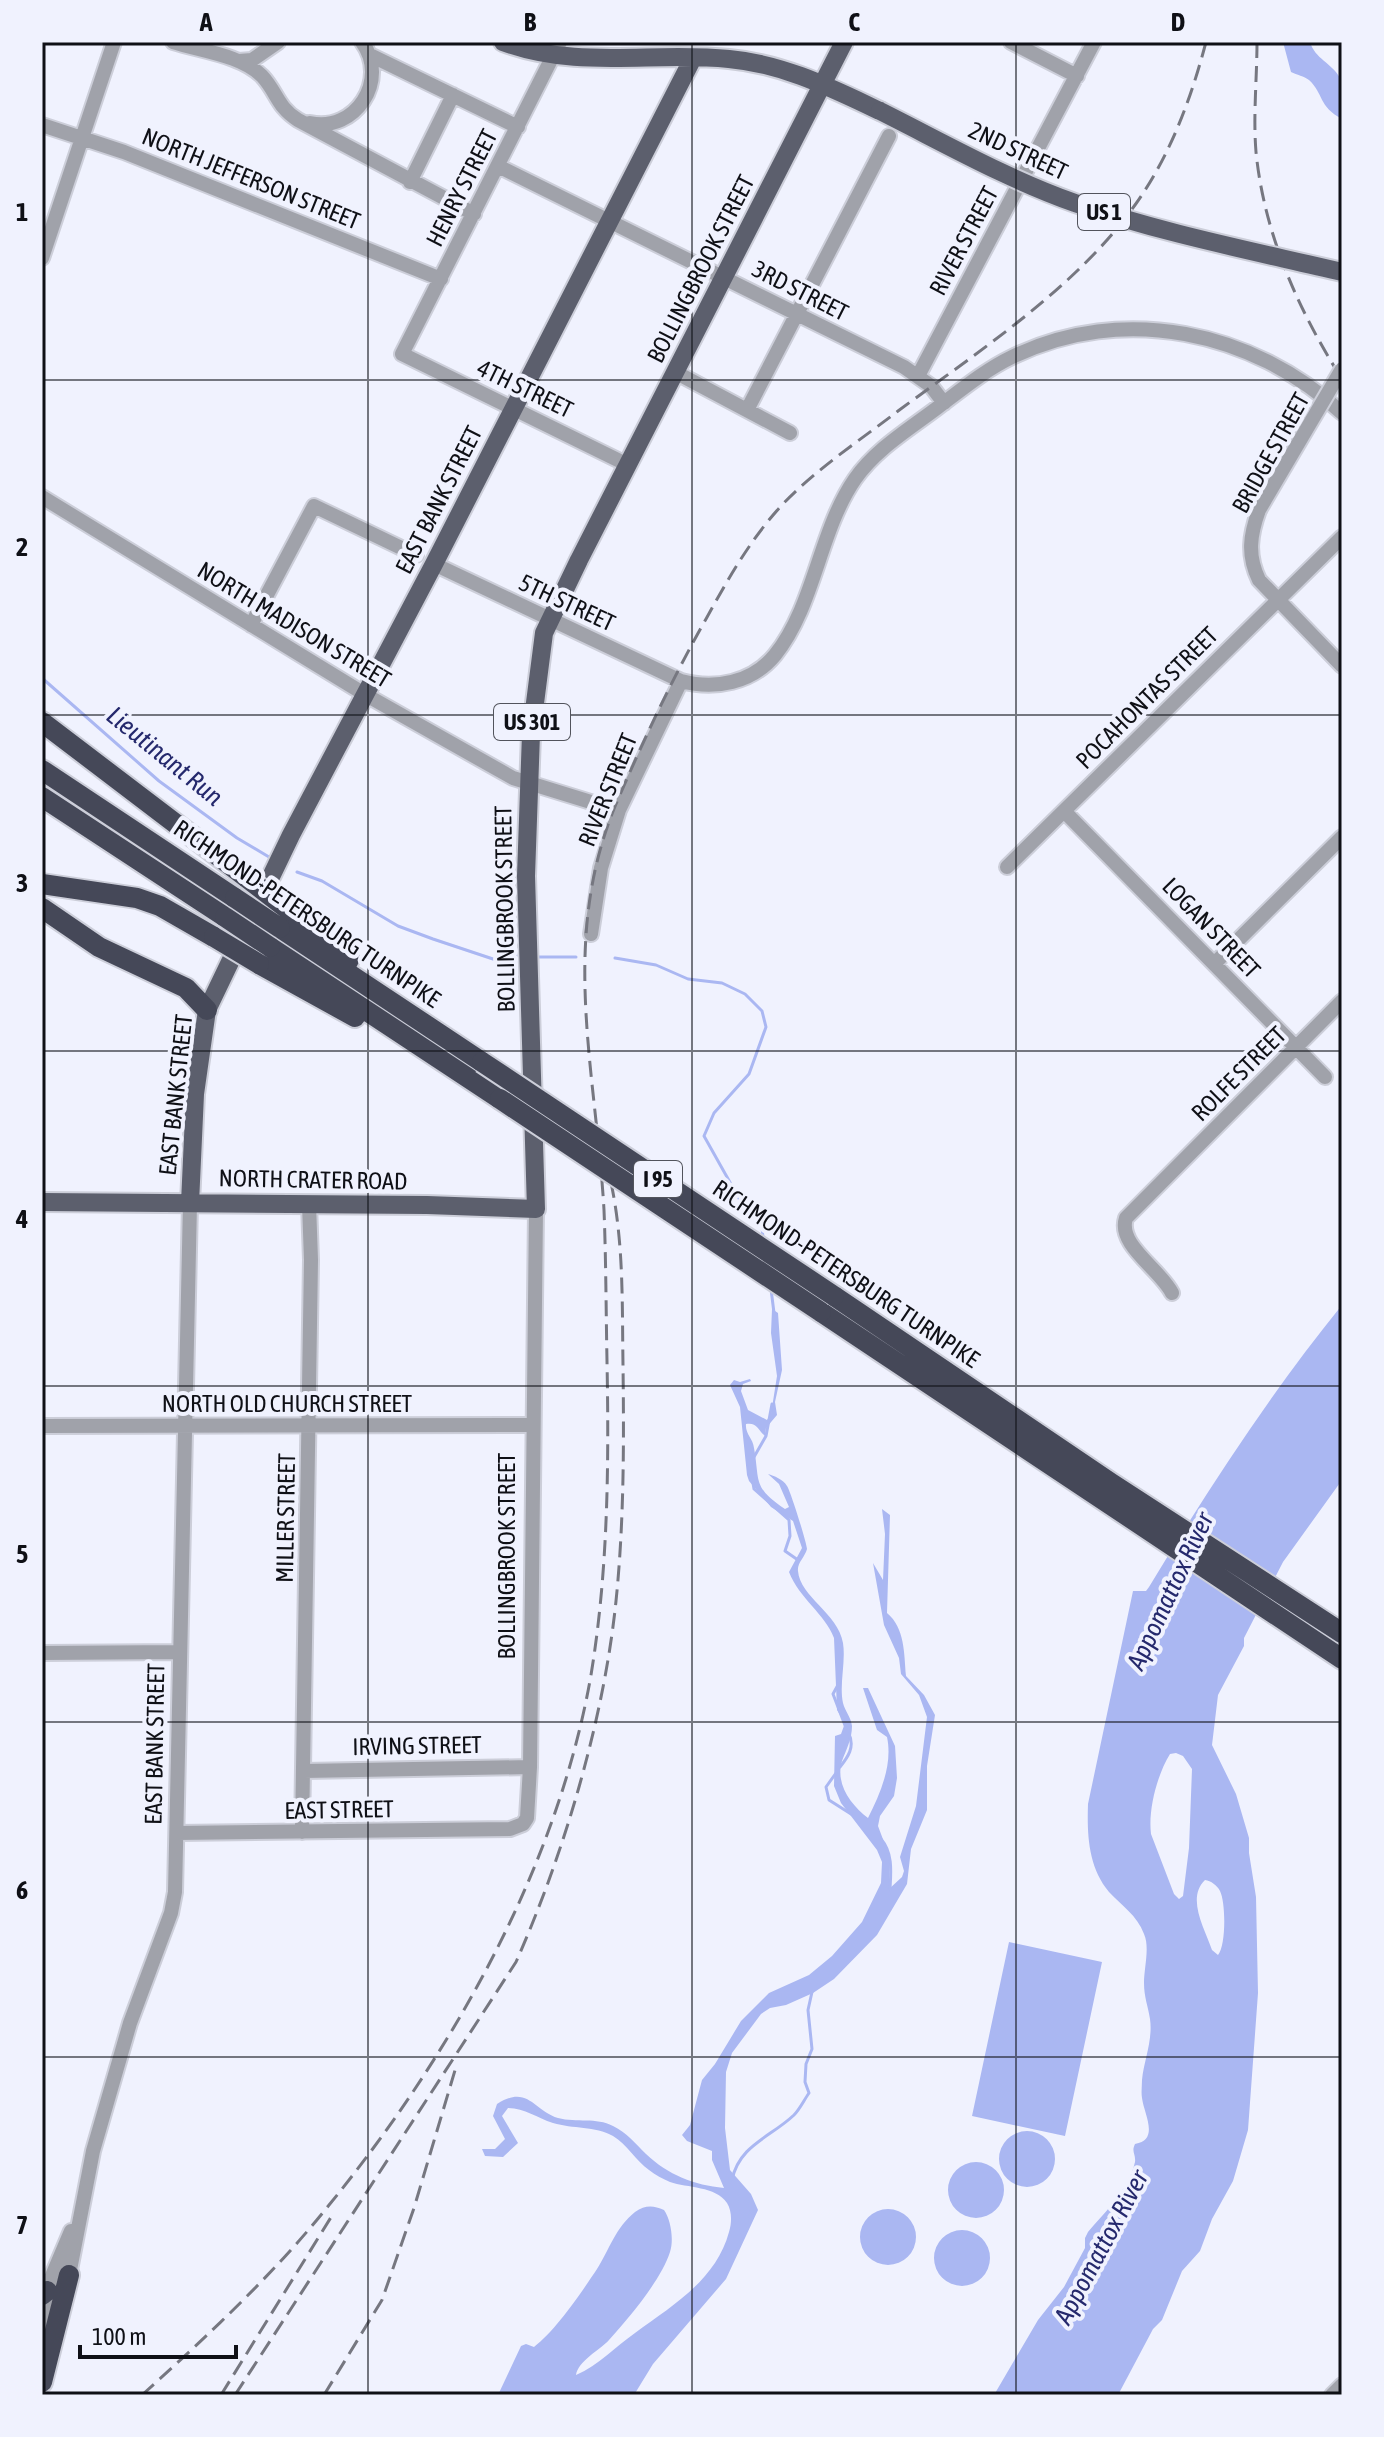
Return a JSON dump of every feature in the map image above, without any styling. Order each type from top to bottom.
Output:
[{"type":"highway","points":[[42,722],[247,878],[285,919]]},
{"type":"highway","points":[[42,735],[134,792]]},
{"type":"highway","name":"RICHMOND-PETERSBURG TURNPIKE","points":[[42,770],[235,898],[285,919],[426,1024],[1114,1508],[1342,1659]]},
{"type":"highway","name":"RICHMOND-PETERSBURG TURNPIKE","points":[[42,797],[225,917],[265,956],[471,1080],[828,1304],[1342,1633]]},
{"type":"highway","points":[[42,884],[137,898],[160,906],[214,937],[265,956]]},
{"type":"highway","points":[[42,908],[99,947],[186,988],[207,1010]]},
{"type":"highway","points":[[42,2382],[69,2275]]},
{"type":"main road","name":"US 1","points":[[503,42],[556,49],[581,59],[696,50],[788,70],[823,84]]},
{"type":"main road","name":"BOLLINGBROOK STREET","points":[[536,1209],[526,876],[531,734],[544,633],[844,42]]},
{"type":"main road","name":"EAST BANK STREET","points":[[190,1203],[195,1094],[207,1010],[291,835],[434,564],[696,50]]},
{"type":"main road","name":"2ND STREET","points":[[823,84],[1028,185],[1075,203],[1135,222],[1342,272]]},
{"type":"main road","name":"NORTH CRATER ROAD","points":[[42,1202],[536,1209]]},
{"type":"street","points":[[42,258],[114,42]]},
{"type":"street","points":[[173,42],[239,61],[261,76],[280,106],[298,120],[474,214]]},
{"type":"street","points":[[239,61],[252,60],[278,42]]},
{"type":"street","points":[[1011,42],[1077,76]]},
{"type":"street","name":"RIVER STREET","points":[[918,376],[1094,42]]},
{"type":"street","points":[[298,120],[322,126],[354,114],[365,99],[373,72],[366,49]]},
{"type":"street","points":[[366,49],[518,127]]},
{"type":"street","name":"HENRY STREET","points":[[402,354],[556,49]]},
{"type":"street","points":[[410,182],[453,95]]},
{"type":"street","name":"NORTH JEFFERSON STREET","points":[[42,125],[83,138],[441,279]]},
{"type":"street","points":[[747,410],[889,136]]},
{"type":"street","name":"3RD STREET","points":[[498,166],[918,376],[931,386],[944,403]]},
{"type":"street","points":[[681,681],[708,686],[723,685],[741,679],[766,664],[786,638],[837,512],[858,476],[890,443],[1008,358],[1053,340],[1096,331],[1143,328],[1190,334],[1253,353],[1292,373],[1342,413]]},
{"type":"street","name":"4TH STREET","points":[[402,354],[628,465]]},
{"type":"street","name":"BRIDGE STREET","points":[[1342,369],[1259,510],[1252,528],[1250,546],[1252,565],[1259,580],[1342,666]]},
{"type":"street","points":[[675,372],[790,433]]},
{"type":"street","name":"NORTH MADISON STREET","points":[[42,497],[366,695],[528,784],[594,803]]},
{"type":"street","points":[[251,625],[314,506],[416,555]]},
{"type":"street","name":"POCAHONTAS STREET","points":[[1007,867],[1342,537]]},
{"type":"street","name":"5TH STREET","points":[[434,564],[681,681]]},
{"type":"street","name":"RIVER STREET","points":[[591,934],[601,868],[619,810],[681,681]]},
{"type":"street","name":"LOGAN STREET","points":[[1064,811],[1325,1077]]},
{"type":"street","points":[[1215,963],[1342,837]]},
{"type":"street","name":"ROLFE STREET","points":[[1172,1293],[1162,1276],[1127,1241],[1123,1230],[1126,1218],[1342,1001]]},
{"type":"street","name":"EAST BANK STREET","points":[[42,2324],[69,2275],[93,2151],[130,2023],[171,1913],[175,1892],[190,1203]]},
{"type":"street","name":"MILLER STREET","points":[[302,1832],[309,1425],[309,1204]]},
{"type":"street","name":"BOLLINGBROOK STREET","points":[[501,1829],[517,1828],[527,1818],[530,1767],[536,1209]]},
{"type":"street","name":"NORTH OLD CHURCH STREET","points":[[42,1426],[532,1425]]},
{"type":"street","points":[[42,1653],[180,1652]]},
{"type":"street","name":"IRVING STREET","points":[[304,1771],[530,1767]]},
{"type":"street","name":"EAST STREET","points":[[177,1833],[501,1829]]},
{"type":"street","name":"EAST BANK STREET","points":[[44,2295],[80,2209]]},
{"type":"street","points":[[1332,2395],[1342,2385]]},
{"type":"water","points":[[1283,42],[1310,42],[1316,53],[1337,73],[1343,87],[1342,119],[1325,105],[1309,80],[1291,72]]},
{"type":"water","name":"Appomattox River","points":[[1342,1305],[1342,1480],[1283,1562],[1218,1695],[1212,1745],[1236,1794],[1249,1838],[1256,1897],[1258,1993],[1248,2130],[1233,2181],[1212,2219],[1200,2251],[1182,2271],[1162,2320],[1153,2329],[1118,2395],[994,2395],[1038,2320],[1064,2287],[1085,2248],[1088,2232],[1128,2181],[1135,2162],[1135,2144],[1143,2142],[1149,2132],[1142,2094],[1151,2027],[1144,1988],[1146,1939],[1137,1921],[1102,1882],[1090,1850],[1088,1827],[1088,1804],[1133,1591],[1146,1591],[1149,1587],[1241,1443]],"holes":[[[1170,1754],[1183,1756],[1192,1769],[1189,1848],[1183,1896],[1179,1899],[1174,1894],[1150,1825],[1154,1793],[1161,1772]],[[1205,1880],[1216,1885],[1222,1897],[1224,1934],[1218,1955],[1212,1950],[1197,1905],[1197,1896]]]},
{"type":"water","points":[[772,1309],[778,1313],[782,1370],[775,1402],[777,1415],[766,1428],[765,1436],[753,1424],[746,1424],[746,1427],[762,1489],[785,1509],[789,1507],[779,1484],[768,1474],[783,1481],[792,1498],[807,1549],[798,1568],[800,1580],[840,1632],[844,1650],[842,1696],[852,1726],[840,1770],[841,1778],[850,1800],[868,1818],[884,1779],[888,1748],[887,1737],[877,1730],[863,1688],[868,1688],[895,1746],[897,1778],[894,1796],[880,1816],[878,1826],[890,1858],[889,1889],[904,1871],[900,1857],[916,1806],[927,1717],[919,1695],[901,1674],[899,1658],[884,1625],[873,1563],[883,1580],[885,1534],[882,1509],[890,1515],[887,1613],[900,1633],[906,1676],[924,1695],[935,1715],[927,1766],[927,1810],[911,1849],[907,1884],[877,1935],[834,1979],[813,1993],[761,2014],[732,2053],[726,2072],[725,2128],[730,2170],[751,2194],[758,2210],[726,2279],[653,2364],[634,2395],[498,2395],[521,2346],[534,2347],[559,2321],[597,2269],[618,2232],[635,2212],[649,2206],[664,2210],[671,2230],[670,2252],[644,2298],[609,2340],[581,2365],[576,2375],[600,2361],[704,2278],[723,2249],[731,2217],[729,2206],[722,2197],[709,2190],[659,2177],[613,2136],[553,2123],[520,2110],[508,2108],[502,2116],[518,2143],[503,2157],[485,2156],[482,2149],[495,2149],[505,2139],[493,2116],[497,2104],[516,2097],[524,2098],[558,2118],[607,2123],[623,2132],[672,2173],[724,2188],[712,2160],[712,2151],[687,2141],[682,2135],[690,2125],[702,2080],[741,2021],[769,1993],[809,1975],[832,1956],[862,1922],[881,1883],[882,1862],[877,1850],[841,1803],[834,1786],[835,1736],[841,1734],[845,1723],[837,1710],[834,1638],[789,1572],[802,1548],[793,1521],[771,1507],[747,1475],[740,1407],[730,1385],[734,1380],[750,1379],[743,1384],[741,1391],[748,1410],[767,1420],[771,1414],[777,1376],[771,1333]]},
{"type":"water","points":[[1009,1942],[1102,1962],[1065,2136],[972,2116]]},
{"type":"water","points":[[1027,2131],[1047,2139],[1055,2159],[1047,2179],[1027,2187],[1007,2179],[999,2159],[1007,2139]]},
{"type":"water","points":[[976,2162],[996,2170],[1004,2190],[996,2210],[976,2218],[956,2210],[948,2190],[956,2170]]},
{"type":"water","points":[[888,2209],[908,2217],[916,2237],[908,2257],[888,2265],[868,2257],[860,2237],[868,2217]]},
{"type":"water","points":[[962,2230],[982,2238],[990,2258],[982,2278],[962,2286],[942,2278],[934,2258],[942,2238]]},
{"type":"waterway","name":"Lieutinant Run","points":[[42,678],[159,781],[237,838],[269,857]]},
{"type":"waterway","name":"Lieutinant Run","points":[[297,872],[322,881],[398,926],[496,960],[516,956]]},
{"type":"waterway","name":"Lieutinant Run","points":[[539,957],[576,957]]},
{"type":"waterway","name":"Lieutinant Run","points":[[615,958],[656,965],[688,979],[722,983],[745,994],[762,1011],[766,1027],[749,1074],[714,1113],[704,1136],[741,1202],[762,1227],[763,1238]]},
{"type":"waterway","name":"Lieutinant Run","points":[[771,1289],[774,1313]]},
{"type":"waterway","name":"Lieutinant Run","points":[[754,1457],[766,1436],[772,1404]]},
{"type":"waterway","name":"Lieutinant Run","points":[[753,1483],[754,1489],[789,1520],[790,1536],[785,1551],[798,1560]]},
{"type":"waterway","name":"Lieutinant Run","points":[[839,1683],[833,1694],[846,1728]]},
{"type":"waterway","name":"Lieutinant Run","points":[[840,1767],[851,1748],[849,1734]]},
{"type":"waterway","name":"Lieutinant Run","points":[[836,1773],[826,1787],[829,1800],[851,1814]]},
{"type":"waterway","name":"Lieutinant Run","points":[[881,1839],[889,1856],[890,1889]]},
{"type":"waterway","name":"Lieutinant Run","points":[[732,2180],[741,2158],[794,2115],[809,2093],[805,2082],[806,2064],[812,2049],[808,2010],[812,1992]]},
{"type":"railway","points":[[142,2395],[283,2259],[371,2152],[455,2026],[492,1959],[525,1890],[553,1820],[575,1748],[591,1675],[604,1558],[608,1400],[604,1210],[586,1006],[585,956],[589,905],[599,855],[616,804],[658,710],[723,589],[749,546],[781,506],[838,456],[1025,316],[1085,263],[1111,235],[1135,205],[1169,147],[1194,85],[1206,42]]},
{"type":"railway","points":[[1257,42],[1255,138],[1267,212],[1298,298],[1342,379]]},
{"type":"railway","points":[[235,2395],[516,1962],[566,1831],[602,1692],[619,1572],[623,1453],[622,1295],[618,1225],[610,1178]]},
{"type":"railway","points":[[324,2395],[382,2300],[414,2208],[456,2067]]},
{"type":"railway","points":[[221,2395],[333,2214]]}]
